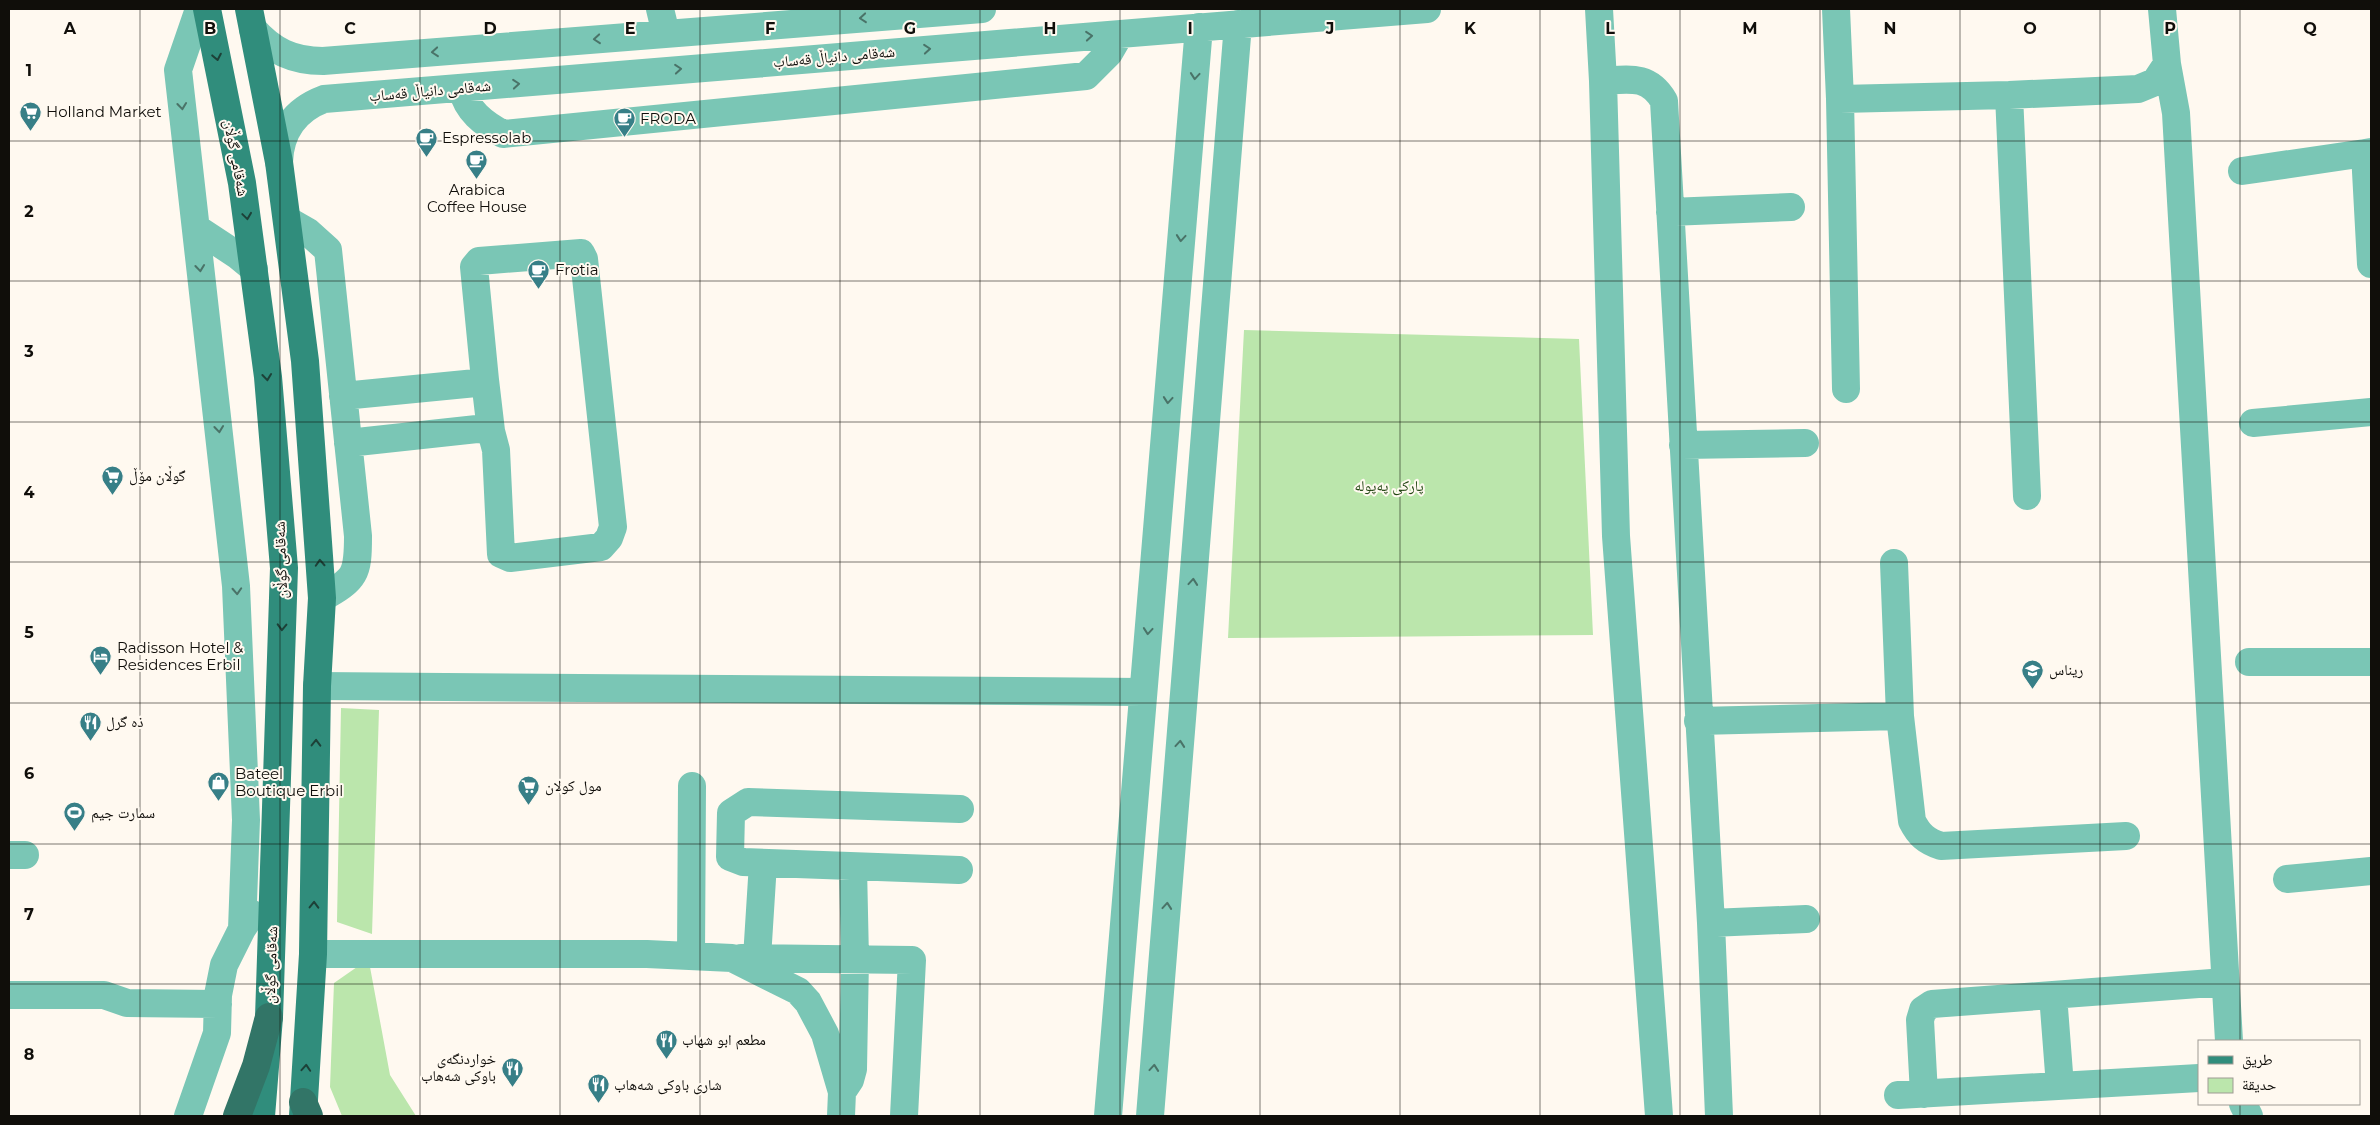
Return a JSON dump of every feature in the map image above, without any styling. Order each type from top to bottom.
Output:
[{"type":"highway","points":[[238,1116],[256,1066],[269,1017]]},
{"type":"main road","name":"شەقامی گوڵان","points":[[207,9],[242,183],[254,269],[268,377],[284,568],[269,1017],[261,1116]]},
{"type":"main road","points":[[251,19],[279,162],[306,361],[322,598],[317,686],[313,954],[305,1112]]},
{"type":"street","points":[[199,9],[178,70],[236,586],[246,820],[242,929]]},
{"type":"street","points":[[251,19],[274,49],[288,56],[311,61],[663,21],[982,9]]},
{"type":"street","name":"شەقامی دانیاڵ قەساب","points":[[279,162],[282,138],[294,118],[313,103],[330,99],[1427,9]]},
{"type":"street","points":[[1599,9],[1603,82],[1616,536],[1659,1116]]},
{"type":"street","points":[[1836,9],[1840,99],[1846,389]]},
{"type":"street","points":[[2162,9],[2167,64],[2177,123],[2224,982],[2229,1040]]},
{"type":"street","points":[[1150,1116],[1238,24]]},
{"type":"street","points":[[1108,1116],[1199,27]]},
{"type":"street","points":[[462,89],[465,102],[484,124],[503,134],[1086,76],[1109,53],[1120,34]]},
{"type":"street","points":[[330,99],[319,90],[317,75],[326,63],[332,60]]},
{"type":"street","points":[[1840,99],[2009,95],[2138,89],[2155,82],[2167,64]]},
{"type":"street","points":[[1603,82],[1630,79],[1648,83],[1657,89],[1664,101],[1698,722],[1711,922],[1719,1116]]},
{"type":"street","points":[[2009,95],[2027,496]]},
{"type":"street","points":[[2242,171],[2368,153],[2371,264]]},
{"type":"street","points":[[1670,212],[1791,207]]},
{"type":"street","points":[[287,220],[308,232],[328,250],[358,536],[358,566],[349,580],[322,598]]},
{"type":"street","points":[[196,228],[237,255],[254,269]]},
{"type":"street","points":[[580,253],[584,259],[613,527],[609,538],[601,546],[510,558],[501,554],[496,450],[491,431],[485,380],[474,267],[479,262],[580,253]]},
{"type":"street","points":[[343,396],[476,383],[485,380]]},
{"type":"street","points":[[2253,423],[2371,412]]},
{"type":"street","points":[[348,444],[477,429],[491,431]]},
{"type":"street","points":[[1683,445],[1805,443]]},
{"type":"street","points":[[1894,563],[1900,716],[1912,821],[1919,834],[1929,842],[1941,846],[2126,836]]},
{"type":"street","points":[[2249,662],[2371,662]]},
{"type":"street","points":[[317,686],[1143,692]]},
{"type":"street","points":[[1698,722],[1900,716]]},
{"type":"street","points":[[691,956],[692,786]]},
{"type":"street","points":[[959,870],[853,868],[743,862],[730,857],[732,813],[748,802],[960,809]]},
{"type":"street","points":[[744,958],[763,863]]},
{"type":"street","points":[[842,1104],[854,1069],[855,959],[853,868]]},
{"type":"street","points":[[2287,879],[2371,871]]},
{"type":"street","points":[[188,1116],[217,1033],[218,1004],[224,965],[242,929],[261,900],[274,891]]},
{"type":"street","points":[[1711,922],[1806,919]]},
{"type":"street","points":[[313,954],[691,956],[912,960],[904,1116]]},
{"type":"street","points":[[744,958],[798,990],[808,1002],[825,1034],[842,1104]]},
{"type":"street","points":[[2198,1078],[1911,1094],[1920,1020],[1923,1010],[1932,1004],[2224,982]]},
{"type":"street","points":[[9,995],[104,995],[127,1003],[218,1004]]},
{"type":"street","points":[[2052,995],[2060,1086]]},
{"type":"street","points":[[40,1011],[108,1013],[127,1003]]},
{"type":"green space","name":"پارکی پەپولە","points":[[1244,330],[1579,339],[1593,635],[1228,638]]},
{"type":"green space","points":[[341,708],[379,710],[372,934],[337,922]]},
{"type":"green space","points":[[357,967],[370,967],[390,1075],[416,1116],[342,1116],[330,1087],[334,983]]},
{"type":"place","name":"Holland Market","points":[[30,131]]},
{"type":"place","name":"FRODA","points":[[624,138]]},
{"type":"place","name":"Espressolab","points":[[426,157]]},
{"type":"place","name":"Arabica Coffee House","points":[[477,180]]},
{"type":"place","name":"Frotia","points":[[539,289]]},
{"type":"place","name":"گوڵان مۆڵ","points":[[113,495]]},
{"type":"place","name":"Radisson Hotel & Residences Erbil","points":[[101,676]]},
{"type":"place","name":"ريناس","points":[[2033,689]]},
{"type":"place","name":"ذه گرل","points":[[90,741]]},
{"type":"place","name":"Bateel Boutique Erbil","points":[[219,802]]},
{"type":"place","name":"مول كولان","points":[[529,805]]},
{"type":"place","name":"سمارت جیم","points":[[75,832]]},
{"type":"place","name":"مطعم ابو شهاب","points":[[666,1059]]},
{"type":"place","name":"خواردنگەی باوکی شەھاب","points":[[512,1087]]},
{"type":"place","name":"شاری باوکی شەھاب","points":[[598,1104]]}]
